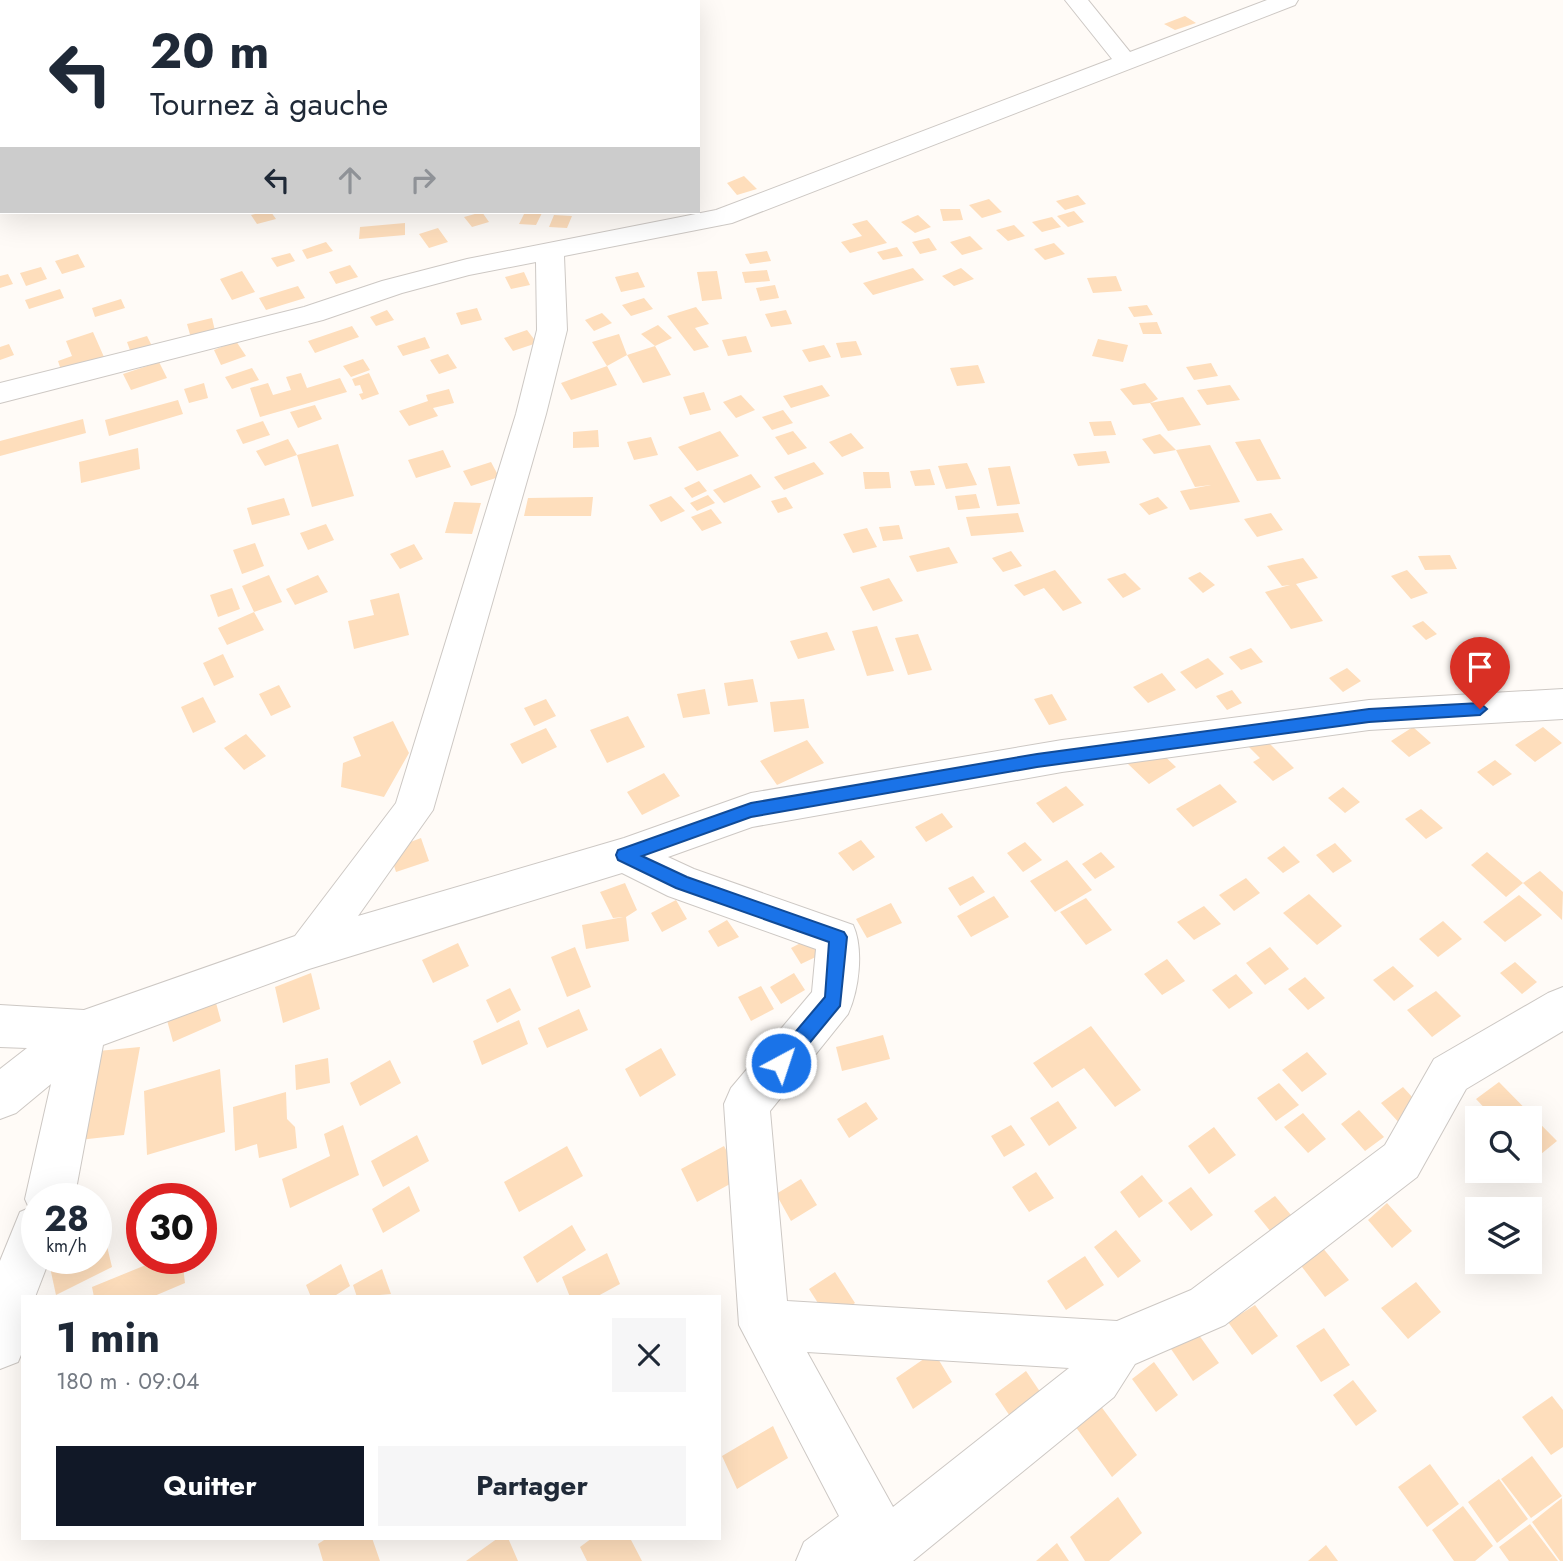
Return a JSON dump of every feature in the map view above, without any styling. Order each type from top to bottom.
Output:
[{"type":"street","points":[[1076,0],[1126,62]]},
{"type":"street","points":[[0,393],[313,314],[392,286],[467,267],[723,217],[1287,0]]},
{"type":"street","points":[[309,950],[413,810],[531,414],[552,330],[550,252]]},
{"type":"street","points":[[0,1097],[84,1031],[309,950],[624,855],[751,810],[1062,756],[1369,715],[1563,704]]},
{"type":"street","points":[[624,855],[682,883],[838,937],[833,1000],[747,1104],[764,1325],[880,1545]]},
{"type":"street","points":[[764,1325],[1117,1346],[1208,1308],[1401,1161],[1450,1074],[1563,1007]]},
{"type":"street","points":[[0,1026],[84,1031]]},
{"type":"street","points":[[54,1183],[84,1031]]},
{"type":"street","points":[[0,1344],[5,1310],[21,1270]]},
{"type":"street","points":[[822,1561],[880,1545],[1096,1379],[1117,1346]]},
{"type":"building","points":[[1185,16],[1196,23],[1175,30],[1164,24]]},
{"type":"building","points":[[744,176],[757,189],[737,195],[727,183]]},
{"type":"building","points":[[1078,195],[1086,204],[1065,210],[1056,201]]},
{"type":"building","points":[[989,199],[1002,212],[982,218],[969,205]]},
{"type":"building","points":[[940,209],[960,209],[963,220],[943,221]]},
{"type":"building","points":[[1074,211],[1084,222],[1068,227],[1057,216]]},
{"type":"building","points":[[272,214],[276,219],[257,224],[251,215]]},
{"type":"building","points":[[483,214],[489,222],[472,227],[464,217]]},
{"type":"building","points":[[524,214],[542,214],[536,225],[519,224]]},
{"type":"building","points":[[554,215],[572,216],[567,228],[549,227]]},
{"type":"building","points":[[918,215],[931,227],[915,233],[901,222]]},
{"type":"building","points":[[1052,217],[1061,227],[1042,232],[1032,222]]},
{"type":"building","points":[[867,220],[887,243],[850,253],[841,242],[862,236],[852,224]]},
{"type":"building","points":[[405,223],[405,235],[359,239],[360,227]]},
{"type":"building","points":[[1014,225],[1025,236],[1008,241],[996,230]]},
{"type":"building","points":[[438,228],[448,242],[429,248],[419,234]]},
{"type":"building","points":[[970,236],[983,249],[962,255],[950,242]]},
{"type":"building","points":[[929,238],[937,250],[920,254],[912,242]]},
{"type":"building","points":[[326,242],[333,251],[307,259],[302,250]]},
{"type":"building","points":[[1054,243],[1065,254],[1045,260],[1034,249]]},
{"type":"building","points":[[897,247],[903,256],[883,260],[877,252]]},
{"type":"building","points":[[767,251],[771,261],[750,264],[745,254]]},
{"type":"building","points":[[290,253],[295,261],[277,267],[271,258]]},
{"type":"building","points":[[78,254],[85,267],[62,274],[55,261]]},
{"type":"building","points":[[350,265],[358,277],[336,284],[329,272]]},
{"type":"building","points":[[41,267],[47,279],[26,286],[20,273]]},
{"type":"building","points":[[913,268],[924,280],[873,295],[863,283]]},
{"type":"building","points":[[961,268],[974,279],[954,286],[942,276]]},
{"type":"building","points":[[767,270],[770,281],[745,283],[742,272]]},
{"type":"building","points":[[242,271],[255,292],[232,300],[220,279]]},
{"type":"building","points":[[717,271],[722,299],[702,301],[697,272]]},
{"type":"building","points":[[524,272],[530,285],[511,289],[505,277]]},
{"type":"building","points":[[638,272],[645,287],[621,292],[615,277]]},
{"type":"building","points":[[8,274],[13,284],[0,288],[0,276]]},
{"type":"building","points":[[1116,276],[1122,291],[1093,293],[1087,278]]},
{"type":"building","points":[[775,285],[779,298],[760,301],[756,288]]},
{"type":"building","points":[[298,286],[305,298],[266,310],[259,298]]},
{"type":"building","points":[[60,289],[64,298],[29,309],[25,300]]},
{"type":"building","points":[[644,298],[653,309],[631,316],[622,305]]},
{"type":"building","points":[[121,299],[125,308],[95,317],[92,308]]},
{"type":"building","points":[[1147,305],[1153,315],[1134,317],[1128,307]]},
{"type":"building","points":[[696,307],[709,324],[695,328],[709,347],[694,351],[667,316]]},
{"type":"building","points":[[477,308],[482,320],[461,325],[456,313]]},
{"type":"building","points":[[387,310],[394,320],[376,326],[370,317]]},
{"type":"building","points":[[786,310],[792,324],[771,327],[765,314]]},
{"type":"building","points":[[602,313],[612,323],[594,331],[585,320]]},
{"type":"building","points":[[212,318],[215,331],[191,338],[187,324]]},
{"type":"building","points":[[1157,322],[1162,334],[1143,334],[1139,323]]},
{"type":"building","points":[[658,325],[672,338],[655,346],[641,334]]},
{"type":"building","points":[[352,326],[359,337],[315,353],[308,341]]},
{"type":"building","points":[[527,330],[537,343],[513,351],[504,338]]},
{"type":"building","points":[[93,332],[104,357],[61,370],[58,361],[72,356],[66,341]]},
{"type":"building","points":[[619,334],[627,355],[607,366],[592,342]]},
{"type":"building","points":[[147,336],[152,346],[131,353],[127,342]]},
{"type":"building","points":[[746,336],[752,352],[728,356],[722,340]]},
{"type":"building","points":[[425,337],[430,348],[403,356],[397,346]]},
{"type":"building","points":[[1098,339],[1128,345],[1123,362],[1092,356]]},
{"type":"building","points":[[236,341],[246,356],[221,365],[214,350]]},
{"type":"building","points":[[856,341],[862,355],[841,358],[836,343]]},
{"type":"building","points":[[9,344],[14,355],[0,360],[0,347]]},
{"type":"building","points":[[824,345],[831,357],[809,362],[802,350]]},
{"type":"building","points":[[655,346],[671,375],[643,383],[627,355]]},
{"type":"building","points":[[448,354],[457,368],[439,374],[430,360]]},
{"type":"building","points":[[363,359],[370,370],[351,377],[343,366]]},
{"type":"building","points":[[159,362],[167,378],[131,390],[123,374]]},
{"type":"building","points":[[1211,363],[1218,376],[1194,380],[1186,367]]},
{"type":"building","points":[[978,365],[985,383],[957,386],[950,368]]},
{"type":"building","points":[[607,366],[617,385],[571,400],[561,383]]},
{"type":"building","points":[[252,368],[259,380],[232,389],[225,377]]},
{"type":"building","points":[[301,373],[307,388],[340,378],[347,392],[260,417],[250,388],[268,383],[273,395],[291,390],[286,377]]},
{"type":"building","points":[[369,373],[379,394],[362,400],[359,394],[363,393],[360,385],[355,386],[352,379]]},
{"type":"building","points":[[204,383],[208,398],[189,403],[184,389]]},
{"type":"building","points":[[1145,383],[1158,399],[1150,403],[1133,405],[1120,389]]},
{"type":"building","points":[[822,385],[830,396],[791,408],[783,396]]},
{"type":"building","points":[[1230,385],[1240,400],[1207,405],[1197,390]]},
{"type":"building","points":[[449,389],[454,403],[433,408],[438,416],[409,426],[399,411],[428,401],[426,395]]},
{"type":"building","points":[[704,392],[711,410],[690,415],[683,397]]},
{"type":"building","points":[[741,395],[755,410],[736,418],[723,402]]},
{"type":"building","points":[[1183,397],[1201,425],[1168,431],[1150,403]]},
{"type":"building","points":[[178,400],[183,414],[109,436],[105,420]]},
{"type":"building","points":[[315,405],[322,419],[298,428],[290,412]]},
{"type":"building","points":[[783,410],[793,423],[772,430],[762,417]]},
{"type":"building","points":[[83,419],[86,433],[0,456],[0,441]]},
{"type":"building","points":[[263,421],[270,435],[243,444],[236,430]]},
{"type":"building","points":[[1111,421],[1116,435],[1094,436],[1089,422]]},
{"type":"building","points":[[598,430],[599,447],[573,448],[573,432]]},
{"type":"building","points":[[720,431],[739,456],[697,471],[678,447]]},
{"type":"building","points":[[793,431],[807,448],[788,455],[775,437]]},
{"type":"building","points":[[851,433],[864,448],[842,457],[829,442]]},
{"type":"building","points":[[1160,434],[1176,450],[1154,454],[1142,439]]},
{"type":"building","points":[[651,437],[658,455],[634,460],[627,442]]},
{"type":"building","points":[[288,439],[297,455],[265,466],[256,451]]},
{"type":"building","points":[[1260,439],[1281,479],[1257,481],[1235,442]]},
{"type":"building","points":[[338,444],[354,496],[312,507],[297,455]]},
{"type":"building","points":[[1210,445],[1240,502],[1190,510],[1180,491],[1211,485],[1195,487],[1176,450]]},
{"type":"building","points":[[138,448],[140,469],[81,483],[79,462]]},
{"type":"building","points":[[443,450],[451,467],[416,478],[408,460]]},
{"type":"building","points":[[1106,451],[1110,463],[1078,466],[1073,454]]},
{"type":"building","points":[[491,462],[499,477],[471,486],[463,471]]},
{"type":"building","points":[[814,462],[824,474],[784,490],[774,477]]},
{"type":"building","points":[[967,463],[977,485],[946,489],[938,466]]},
{"type":"building","points":[[1010,466],[1020,504],[997,506],[988,468]]},
{"type":"building","points":[[930,469],[935,485],[915,486],[910,471]]},
{"type":"building","points":[[863,472],[889,472],[891,488],[865,489]]},
{"type":"building","points":[[751,474],[761,487],[724,503],[713,490]]},
{"type":"building","points":[[699,481],[707,491],[692,498],[684,488]]},
{"type":"building","points":[[976,494],[980,508],[958,510],[955,496]]},
{"type":"building","points":[[708,495],[715,503],[697,511],[690,503]]},
{"type":"building","points":[[671,496],[685,511],[661,522],[649,505]]},
{"type":"building","points":[[593,497],[591,516],[524,516],[528,498]]},
{"type":"building","points":[[786,497],[793,508],[778,513],[771,501]]},
{"type":"building","points":[[1158,497],[1168,508],[1149,515],[1139,504]]},
{"type":"building","points":[[284,498],[290,515],[252,525],[247,508]]},
{"type":"building","points":[[454,502],[481,503],[472,534],[445,533]]},
{"type":"building","points":[[711,509],[722,523],[702,531],[691,517]]},
{"type":"building","points":[[1018,513],[1024,532],[971,536],[966,517]]},
{"type":"building","points":[[1271,513],[1283,530],[1257,537],[1244,519]]},
{"type":"building","points":[[326,524],[334,540],[308,550],[300,533]]},
{"type":"building","points":[[899,525],[903,539],[883,541],[879,527]]},
{"type":"building","points":[[867,528],[877,547],[853,553],[843,534]]},
{"type":"building","points":[[255,543],[264,566],[242,574],[233,550]]},
{"type":"building","points":[[414,544],[423,559],[400,569],[390,554]]},
{"type":"building","points":[[949,547],[958,563],[917,572],[909,556]]},
{"type":"building","points":[[1011,551],[1022,566],[1003,572],[992,558]]},
{"type":"building","points":[[1450,555],[1457,569],[1425,570],[1418,556]]},
{"type":"building","points":[[1303,558],[1318,578],[1296,584],[1323,621],[1291,629],[1265,592],[1290,585],[1282,586],[1267,566]]},
{"type":"building","points":[[1055,570],[1082,603],[1063,611],[1044,588],[1024,596],[1014,585]]},
{"type":"building","points":[[1407,570],[1428,593],[1411,599],[1391,576]]},
{"type":"building","points":[[1200,572],[1215,585],[1203,593],[1188,578]]},
{"type":"building","points":[[1125,573],[1141,589],[1123,598],[1107,579]]},
{"type":"building","points":[[269,575],[282,602],[254,612],[242,586]]},
{"type":"building","points":[[318,575],[328,592],[295,605],[286,589]]},
{"type":"building","points":[[889,578],[903,601],[873,611],[860,587]]},
{"type":"building","points":[[232,588],[240,609],[218,617],[210,595]]},
{"type":"building","points":[[399,593],[409,635],[354,649],[348,621],[374,615],[370,600]]},
{"type":"building","points":[[254,612],[264,630],[227,645],[218,628]]},
{"type":"building","points":[[1423,621],[1437,634],[1426,640],[1412,626]]},
{"type":"building","points":[[877,626],[894,671],[867,676],[852,631]]},
{"type":"building","points":[[827,632],[835,650],[798,659],[790,641]]},
{"type":"building","points":[[918,634],[932,670],[908,675],[895,638]]},
{"type":"building","points":[[1251,648],[1263,662],[1241,670],[1229,657]]},
{"type":"building","points":[[1467,653],[1484,668],[1474,674],[1456,660]]},
{"type":"building","points":[[223,654],[234,677],[214,686],[203,663]]},
{"type":"building","points":[[1208,658],[1224,674],[1196,689],[1180,672]]},
{"type":"building","points":[[1347,668],[1361,681],[1343,692],[1329,678]]},
{"type":"building","points":[[1162,673],[1176,690],[1148,703],[1133,687]]},
{"type":"building","points":[[753,679],[758,702],[728,706],[724,683]]},
{"type":"building","points":[[279,685],[291,707],[271,716],[259,694]]},
{"type":"building","points":[[705,689],[710,714],[683,718],[677,694]]},
{"type":"building","points":[[1232,690],[1242,703],[1227,710],[1216,696]]},
{"type":"building","points":[[1052,694],[1067,720],[1049,725],[1034,699]]},
{"type":"building","points":[[203,697],[216,722],[193,733],[181,707]]},
{"type":"building","points":[[546,699],[556,716],[534,726],[524,708]]},
{"type":"building","points":[[804,699],[809,728],[774,732],[770,702]]},
{"type":"building","points":[[628,716],[645,747],[607,763],[590,730]]},
{"type":"building","points":[[393,721],[409,753],[384,797],[341,787],[343,763],[361,756],[353,737]]},
{"type":"building","points":[[1413,727],[1431,743],[1409,757],[1391,741]]},
{"type":"building","points":[[1543,727],[1562,743],[1535,762],[1515,745]]},
{"type":"building","points":[[546,728],[557,747],[522,764],[510,744]]},
{"type":"building","points":[[246,734],[266,756],[244,770],[224,748]]},
{"type":"building","points":[[1263,737],[1294,768],[1273,781],[1253,762],[1260,758],[1248,746]]},
{"type":"building","points":[[807,740],[824,763],[777,785],[760,761]]},
{"type":"building","points":[[1154,746],[1176,767],[1149,784],[1127,763]]},
{"type":"building","points":[[1495,760],[1512,774],[1493,786],[1477,772]]},
{"type":"building","points":[[664,773],[680,796],[642,815],[627,792]]},
{"type":"building","points":[[1220,784],[1237,802],[1193,827],[1176,809]]},
{"type":"building","points":[[1066,786],[1084,805],[1053,823],[1036,803]]},
{"type":"building","points":[[1343,787],[1360,802],[1345,813],[1328,798]]},
{"type":"building","points":[[1421,809],[1443,828],[1426,839],[1405,819]]},
{"type":"building","points":[[942,813],[953,827],[926,842],[915,827]]},
{"type":"building","points":[[421,838],[429,861],[396,872],[389,850]]},
{"type":"building","points":[[861,840],[875,857],[853,871],[838,853]]},
{"type":"building","points":[[1025,842],[1042,860],[1023,872],[1007,853]]},
{"type":"building","points":[[1335,843],[1352,861],[1333,873],[1316,855]]},
{"type":"building","points":[[1284,846],[1300,862],[1283,873],[1267,858]]},
{"type":"building","points":[[1101,852],[1115,867],[1095,879],[1082,864]]},
{"type":"building","points":[[1487,852],[1523,883],[1506,897],[1471,865]]},
{"type":"building","points":[[1067,860],[1092,890],[1055,912],[1030,881]]},
{"type":"building","points":[[1540,871],[1563,892],[1562,920],[1523,883]]},
{"type":"building","points":[[973,876],[985,892],[960,906],[948,888]]},
{"type":"building","points":[[1246,878],[1260,893],[1234,911],[1219,895]]},
{"type":"building","points":[[625,883],[637,910],[626,917],[629,941],[586,949],[582,925],[623,917],[613,918],[600,892]]},
{"type":"building","points":[[1309,894],[1342,926],[1317,945],[1283,913]]},
{"type":"building","points":[[1519,895],[1542,915],[1505,942],[1483,922]]},
{"type":"building","points":[[994,896],[1009,917],[971,937],[957,916]]},
{"type":"building","points":[[1086,898],[1112,930],[1086,945],[1060,912]]},
{"type":"building","points":[[676,900],[687,919],[662,932],[651,913]]},
{"type":"building","points":[[891,903],[902,923],[867,938],[856,919]]},
{"type":"building","points":[[1204,906],[1221,924],[1194,940],[1177,922]]},
{"type":"building","points":[[727,920],[739,937],[718,947],[708,931]]},
{"type":"building","points":[[1443,921],[1462,939],[1438,957],[1419,939]]},
{"type":"building","points":[[812,937],[822,954],[801,964],[791,948]]},
{"type":"building","points":[[458,943],[469,966],[433,983],[422,960]]},
{"type":"building","points":[[575,947],[591,987],[567,997],[551,957]]},
{"type":"building","points":[[1270,947],[1289,969],[1265,985],[1246,963]]},
{"type":"building","points":[[1167,959],[1185,981],[1162,995],[1144,974]]},
{"type":"building","points":[[1515,962],[1537,982],[1522,994],[1500,973]]},
{"type":"building","points":[[1393,966],[1414,986],[1394,1001],[1373,980]]},
{"type":"building","points":[[311,973],[320,1009],[283,1023],[275,987]]},
{"type":"building","points":[[794,973],[805,990],[781,1004],[770,987]]},
{"type":"building","points":[[1236,974],[1253,993],[1229,1009],[1212,990]]},
{"type":"building","points":[[1305,977],[1325,998],[1308,1010],[1288,989]]},
{"type":"building","points":[[761,986],[774,1009],[751,1021],[738,997]]},
{"type":"building","points":[[510,988],[521,1010],[497,1023],[486,1000]]},
{"type":"building","points":[[1436,991],[1461,1016],[1432,1037],[1407,1010]]},
{"type":"building","points":[[213,992],[221,1021],[173,1042],[165,1013]]},
{"type":"building","points":[[579,1009],[588,1030],[547,1048],[538,1028]]},
{"type":"building","points":[[519,1020],[528,1044],[482,1065],[473,1041]]},
{"type":"building","points":[[1091,1026],[1141,1090],[1115,1107],[1084,1068],[1052,1088],[1033,1063]]},
{"type":"building","points":[[883,1035],[890,1059],[842,1071],[836,1047]]},
{"type":"building","points":[[140,1047],[124,1135],[79,1140],[98,1051]]},
{"type":"building","points":[[661,1048],[676,1075],[640,1097],[625,1069]]},
{"type":"building","points":[[1307,1052],[1327,1074],[1302,1092],[1282,1070]]},
{"type":"building","points":[[328,1058],[330,1083],[296,1090],[295,1065]]},
{"type":"building","points":[[390,1060],[401,1083],[360,1106],[350,1083]]},
{"type":"building","points":[[220,1069],[225,1132],[147,1155],[144,1091]]},
{"type":"building","points":[[1499,1082],[1523,1106],[1483,1106],[1476,1099]]},
{"type":"building","points":[[1279,1083],[1299,1105],[1276,1121],[1257,1098]]},
{"type":"building","points":[[1403,1087],[1424,1110],[1402,1126],[1381,1103]]},
{"type":"building","points":[[286,1092],[287,1119],[295,1127],[297,1148],[259,1158],[257,1144],[235,1151],[233,1107]]},
{"type":"building","points":[[1058,1101],[1077,1128],[1049,1146],[1030,1118]]},
{"type":"building","points":[[866,1102],[878,1119],[849,1138],[837,1119]]},
{"type":"building","points":[[1359,1110],[1384,1137],[1365,1151],[1341,1124]]},
{"type":"building","points":[[1303,1113],[1326,1139],[1308,1153],[1284,1127]]},
{"type":"building","points":[[343,1125],[359,1175],[290,1208],[282,1179],[330,1156],[324,1134]]},
{"type":"building","points":[[1011,1125],[1025,1145],[1004,1157],[991,1136]]},
{"type":"building","points":[[1542,1126],[1557,1141],[1542,1153]]},
{"type":"building","points":[[1214,1127],[1236,1155],[1209,1174],[1188,1146]]},
{"type":"building","points":[[417,1135],[429,1161],[383,1187],[371,1161]]},
{"type":"building","points":[[567,1146],[583,1176],[519,1212],[504,1182]]},
{"type":"building","points":[[724,1146],[741,1178],[697,1202],[681,1169]]},
{"type":"building","points":[[1036,1172],[1054,1198],[1029,1212],[1012,1187]]},
{"type":"building","points":[[1142,1175],[1163,1201],[1139,1218],[1120,1192]]},
{"type":"building","points":[[801,1179],[817,1205],[791,1221],[776,1194]]},
{"type":"building","points":[[409,1186],[420,1211],[383,1233],[372,1209]]},
{"type":"building","points":[[1191,1187],[1213,1215],[1191,1231],[1168,1203]]},
{"type":"building","points":[[1275,1196],[1302,1228],[1280,1243],[1254,1211]]},
{"type":"building","points":[[1387,1203],[1412,1231],[1392,1248],[1368,1220]]},
{"type":"building","points":[[572,1225],[586,1250],[537,1283],[523,1257]]},
{"type":"building","points":[[1116,1230],[1141,1261],[1118,1278],[1094,1247]]},
{"type":"building","points":[[1322,1247],[1349,1280],[1325,1297],[1299,1263]]},
{"type":"building","points":[[607,1253],[620,1284],[600,1295],[569,1295],[562,1277]]},
{"type":"building","points":[[1085,1256],[1104,1285],[1066,1310],[1047,1281]]},
{"type":"building","points":[[341,1264],[350,1286],[336,1295],[310,1295],[306,1285]]},
{"type":"building","points":[[382,1269],[391,1294],[356,1295],[353,1285]]},
{"type":"building","points":[[835,1272],[855,1303],[830,1322],[809,1289]]},
{"type":"building","points":[[126,1273],[184,1274],[185,1283],[157,1295],[94,1295],[92,1287]]},
{"type":"building","points":[[51,1274],[98,1274],[56,1295]]},
{"type":"building","points":[[1416,1282],[1441,1312],[1408,1339],[1381,1308]]},
{"type":"building","points":[[1255,1305],[1278,1336],[1252,1355],[1228,1322]]},
{"type":"building","points":[[1324,1328],[1350,1365],[1321,1382],[1296,1346]]},
{"type":"building","points":[[1196,1331],[1219,1363],[1193,1381],[1171,1349]]},
{"type":"building","points":[[934,1352],[952,1382],[913,1409],[896,1378]]},
{"type":"building","points":[[1154,1362],[1178,1395],[1156,1412],[1132,1379]]},
{"type":"building","points":[[1026,1371],[1049,1405],[1018,1428],[995,1394]]},
{"type":"building","points":[[1353,1380],[1377,1411],[1356,1426],[1333,1395]]},
{"type":"building","points":[[1552,1396],[1563,1410],[1563,1447],[1551,1455],[1522,1417]]},
{"type":"building","points":[[1100,1405],[1137,1455],[1112,1477],[1075,1426]]},
{"type":"building","points":[[773,1426],[788,1458],[737,1489],[722,1456]]},
{"type":"building","points":[[1532,1456],[1562,1496],[1531,1518],[1501,1479]]},
{"type":"building","points":[[1430,1464],[1459,1504],[1427,1527],[1398,1487]]},
{"type":"building","points":[[1499,1479],[1528,1519],[1497,1543],[1468,1502]]},
{"type":"building","points":[[1118,1497],[1142,1533],[1109,1561],[1085,1561],[1070,1537]]},
{"type":"building","points":[[1562,1498],[1563,1561],[1560,1561],[1532,1522]]},
{"type":"building","points":[[1463,1506],[1493,1546],[1475,1561],[1454,1561],[1432,1530]]},
{"type":"building","points":[[1530,1524],[1558,1561],[1509,1561],[1499,1547]]},
{"type":"building","points":[[324,1540],[373,1540],[380,1561],[323,1561],[318,1544]]},
{"type":"building","points":[[495,1540],[509,1540],[518,1561],[466,1561]]},
{"type":"building","points":[[589,1540],[631,1540],[642,1561],[587,1561],[580,1547]]},
{"type":"building","points":[[1057,1543],[1069,1561],[1036,1561]]},
{"type":"building","points":[[1326,1545],[1338,1561],[1308,1561]]},
{"type":"route","points":[[781,1063],[833,1000],[838,937],[682,883],[624,855],[751,810],[1037,760],[1369,715],[1480,709]]}]
